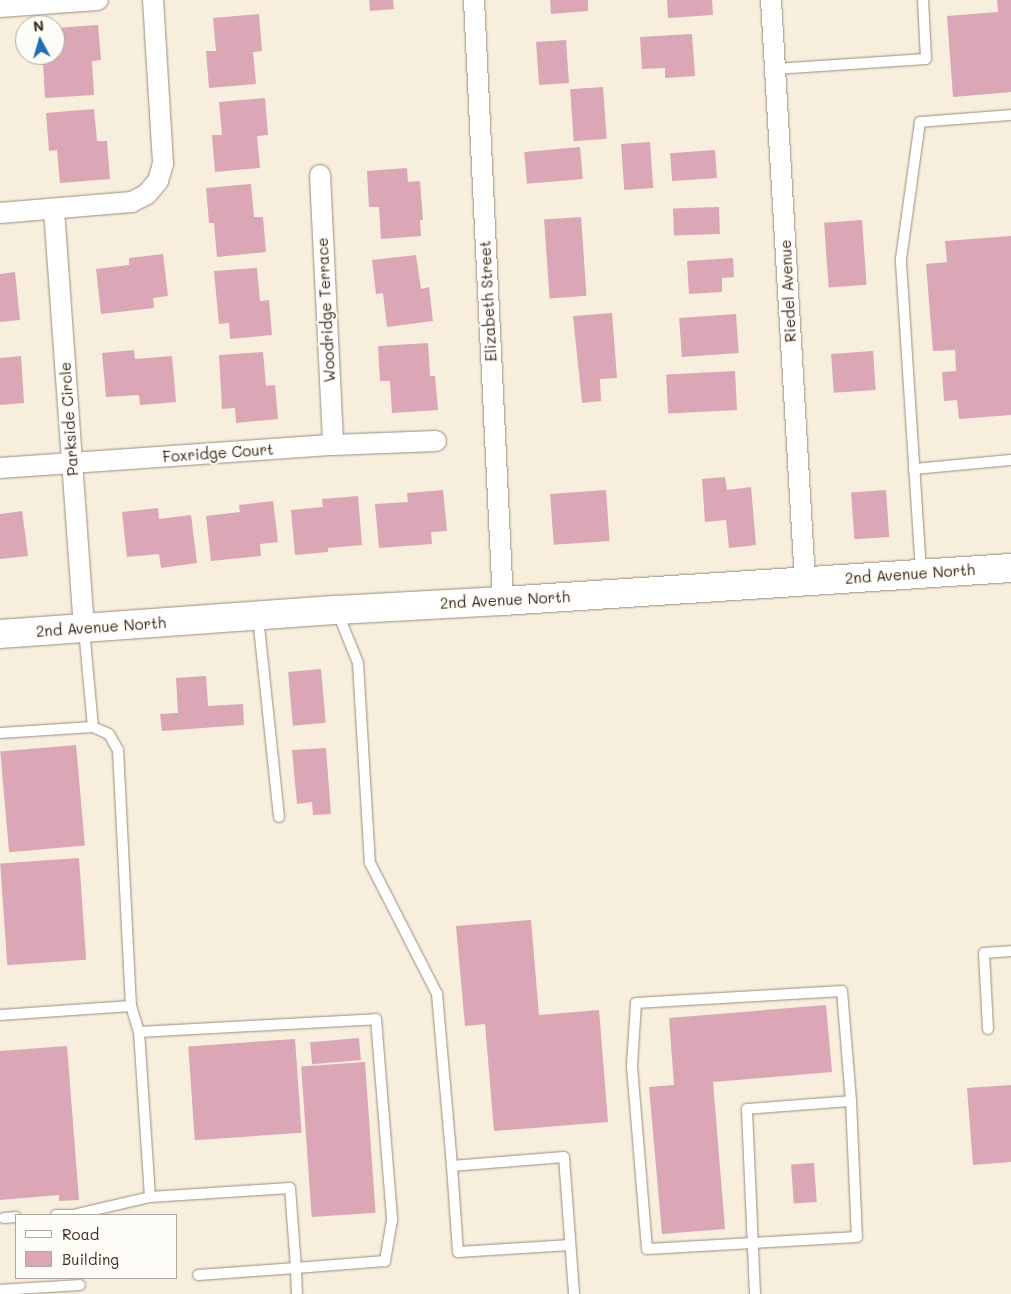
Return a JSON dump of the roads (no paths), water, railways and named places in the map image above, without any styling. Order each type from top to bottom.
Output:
[{"type":"street","points":[[0,7],[98,0]]},
{"type":"street","points":[[0,213],[132,202],[147,194],[158,181],[163,163],[153,0]]},
{"type":"street","name":"Elizabeth Street","points":[[474,0],[503,601]]},
{"type":"street","name":"Riedel Avenue","points":[[771,0],[805,581]]},
{"type":"street","name":"Woodridge Terrace","points":[[320,175],[333,445]]},
{"type":"street","name":"Parkside Circle","points":[[54,210],[84,628]]},
{"type":"street","name":"Foxridge Court","points":[[0,468],[333,445],[436,441]]},
{"type":"street","name":"2nd Avenue North","points":[[0,634],[337,610],[1011,568]]},
{"type":"lane","points":[[775,69],[926,59],[923,0]]},
{"type":"lane","points":[[921,574],[901,259],[920,122],[1011,115]]},
{"type":"lane","points":[[914,469],[1011,460]]},
{"type":"lane","points":[[337,610],[358,663],[370,864],[437,994],[458,1252],[570,1244]]},
{"type":"lane","points":[[258,616],[279,817]]},
{"type":"lane","points":[[84,628],[93,727]]},
{"type":"lane","points":[[0,733],[93,727],[110,734],[118,750],[131,1006],[139,1032],[150,1197]]},
{"type":"lane","points":[[988,1029],[984,953],[1011,951]]},
{"type":"lane","points":[[842,990],[851,1102],[857,1237],[753,1244],[647,1249],[632,1065],[636,1003],[842,990]]},
{"type":"lane","points":[[0,1015],[131,1006]]},
{"type":"lane","points":[[139,1032],[376,1019],[392,1220],[385,1262],[198,1274]]},
{"type":"lane","points":[[756,1294],[747,1109],[851,1102]]},
{"type":"lane","points":[[452,1166],[564,1157],[574,1294]]},
{"type":"lane","points":[[82,1214],[150,1197],[290,1188],[298,1294]]},
{"type":"lane","points":[[4,1218],[15,1217]]},
{"type":"lane","points":[[0,1290],[81,1286]]}]
